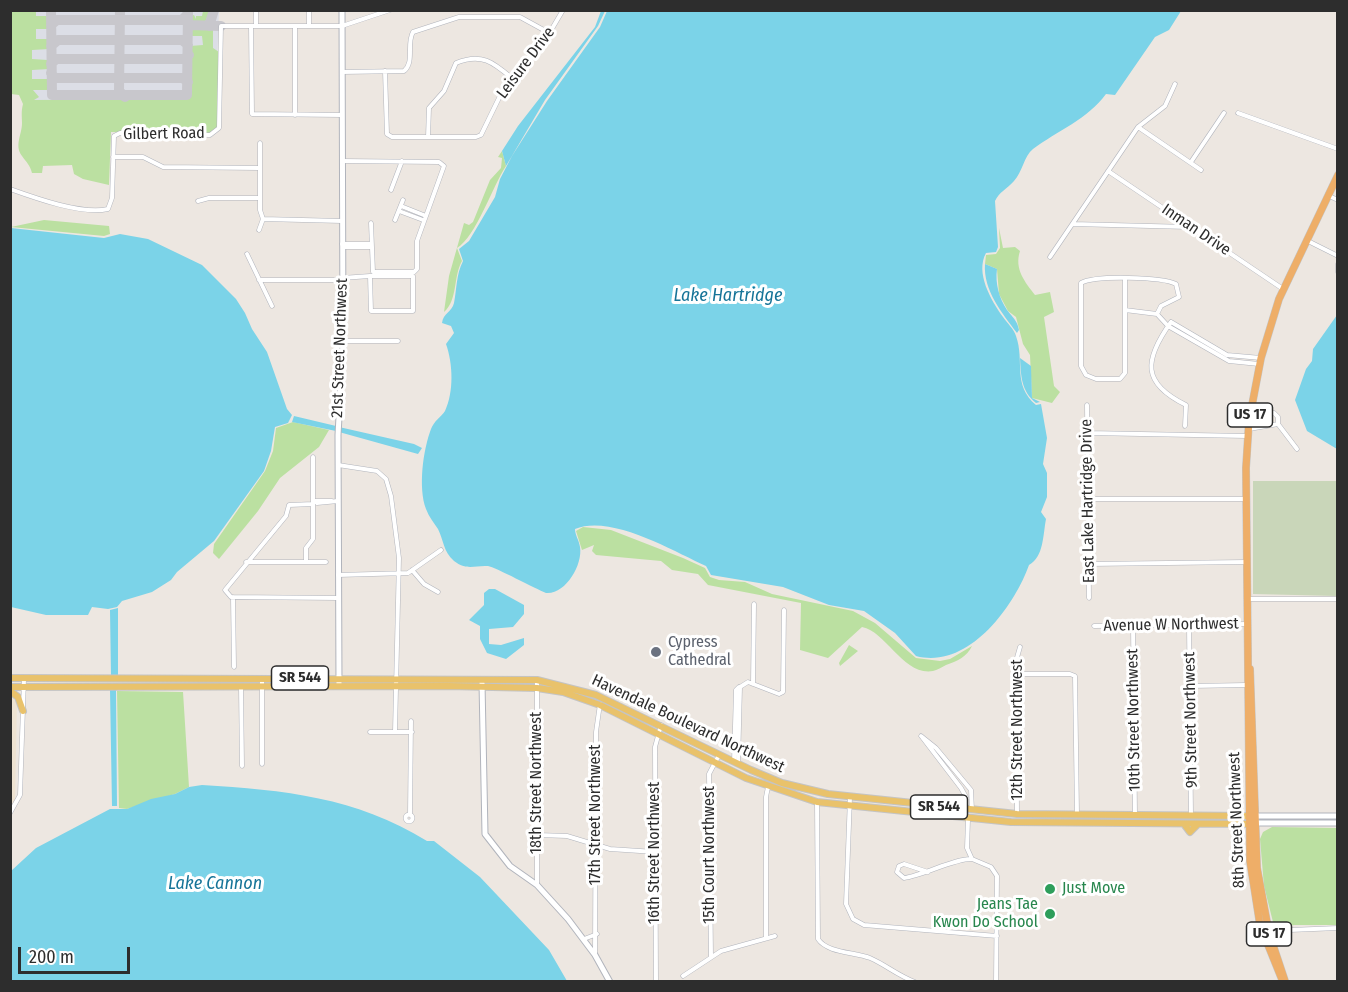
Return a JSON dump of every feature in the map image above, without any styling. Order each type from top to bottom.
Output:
[{"type":"highway","name":"US 17","points":[[1248,599],[1246,499],[1248,432],[1260,361],[1283,289],[1338,175]]},
{"type":"highway","name":"8th Street Northwest","points":[[1248,599],[1252,820],[1257,868],[1269,935],[1284,981]]},
{"type":"highway","name":"8th Street Northwest","points":[[1249,685],[1254,719],[1250,861],[1255,904],[1268,948],[1284,981]]},
{"type":"highway","points":[[1255,904],[1260,909],[1269,935]]},
{"type":"main road","name":"SR 544","points":[[10,678],[24,678]]},
{"type":"main road","name":"Havendale Boulevard Northwest","points":[[24,678],[537,680],[562,684],[602,697],[736,763],[809,791],[850,798],[986,812],[1191,815],[1252,820]]},
{"type":"main road","points":[[165,678],[165,686]]},
{"type":"main road","name":"Havendale Boulevard Northwest","points":[[24,687],[483,686],[537,688],[562,692],[600,705],[768,787],[817,802],[968,820],[1077,824],[1198,824],[1252,820]]},
{"type":"main road","name":"SR 544","points":[[10,689],[24,687]]},
{"type":"main road","points":[[10,689],[18,698],[23,711]]},
{"type":"main road","points":[[768,787],[809,791]]},
{"type":"main road","points":[[942,817],[964,815],[972,810]]},
{"type":"main road","points":[[968,820],[986,812]]},
{"type":"main road","points":[[1077,815],[1077,824]]},
{"type":"main road","points":[[1135,815],[1135,824]]},
{"type":"street","points":[[256,10],[253,26],[251,110],[253,115],[342,115]]},
{"type":"street","points":[[309,10],[309,26]]},
{"type":"street","name":"21st Street Northwest","points":[[339,686],[338,575],[331,501],[338,465],[343,341],[342,10]]},
{"type":"street","points":[[253,26],[342,26],[390,10]]},
{"type":"street","name":"Leisure Drive","points":[[385,71],[387,134],[392,137],[479,136],[497,101],[551,34],[562,10]]},
{"type":"street","points":[[342,72],[407,70],[413,32],[459,17],[520,16],[551,34]]},
{"type":"street","name":"Gilbert Road","points":[[10,189],[53,203],[93,210],[108,209],[112,198],[113,140],[120,134],[207,135],[216,131],[220,122],[221,26],[253,26]]},
{"type":"street","points":[[296,26],[296,115]]},
{"type":"street","points":[[428,137],[429,108],[444,91],[456,63],[465,60],[488,59],[513,79]]},
{"type":"street","points":[[1050,257],[1138,127],[1165,106],[1175,84]]},
{"type":"street","points":[[1191,162],[1224,113]]},
{"type":"street","points":[[1238,113],[1338,149]]},
{"type":"street","points":[[1138,127],[1201,170]]},
{"type":"street","points":[[259,230],[263,219],[260,210],[260,143]]},
{"type":"street","points":[[112,157],[143,157],[163,167],[259,168]]},
{"type":"street","points":[[342,161],[438,162],[444,166],[417,241],[417,269],[414,272],[373,272],[371,223]]},
{"type":"street","points":[[391,190],[402,161]]},
{"type":"street","name":"Inman Drive","points":[[1108,171],[1283,289]]},
{"type":"street","points":[[1328,196],[1338,200]]},
{"type":"street","points":[[198,201],[209,198],[260,198]]},
{"type":"street","points":[[395,220],[403,200]]},
{"type":"street","points":[[400,208],[425,218]]},
{"type":"street","points":[[263,219],[342,221]]},
{"type":"street","points":[[1073,224],[1192,228]]},
{"type":"street","points":[[1306,239],[1338,256]]},
{"type":"street","points":[[342,246],[371,246]]},
{"type":"street","points":[[247,254],[272,306]]},
{"type":"street","points":[[1338,264],[1338,272]]},
{"type":"street","points":[[259,280],[342,279],[370,276],[413,276],[413,311],[371,311],[370,276]]},
{"type":"street","points":[[1125,279],[1124,377],[1103,380],[1086,375],[1081,366],[1082,283],[1088,279],[1125,279],[1164,280],[1176,285],[1179,297],[1161,306],[1157,314]]},
{"type":"street","points":[[1125,310],[1157,314],[1164,321],[1227,355],[1260,361]]},
{"type":"street","points":[[1170,324],[1153,356],[1152,373],[1160,390],[1186,405],[1185,426]]},
{"type":"street","points":[[343,341],[398,341]]},
{"type":"street","name":"East Lake Hartridge Drive","points":[[1087,405],[1089,598]]},
{"type":"street","points":[[1251,411],[1274,413],[1278,417],[1278,424],[1297,449]]},
{"type":"street","points":[[1088,433],[1248,432],[1278,424]]},
{"type":"street","points":[[306,562],[306,548],[313,539],[313,457]]},
{"type":"street","points":[[338,465],[377,471],[386,479],[396,520],[399,574],[395,732]]},
{"type":"street","points":[[1089,499],[1246,499]]},
{"type":"street","points":[[331,501],[290,505],[286,516],[226,585],[227,594],[233,597],[338,598]]},
{"type":"street","points":[[338,575],[399,574],[412,570],[441,550]]},
{"type":"street","points":[[246,562],[326,562]]},
{"type":"street","points":[[1089,564],[1247,562]]},
{"type":"street","points":[[412,570],[424,584],[438,592]]},
{"type":"street","points":[[233,597],[234,667]]},
{"type":"street","points":[[1248,599],[1338,599]]},
{"type":"street","points":[[753,684],[754,604]]},
{"type":"street","points":[[736,763],[740,687],[745,682],[782,693],[784,610]]},
{"type":"street","name":"Avenue W Northwest","points":[[1094,626],[1248,624]]},
{"type":"street","name":"10th Street Northwest","points":[[1133,625],[1135,815]]},
{"type":"street","name":"9th Street Northwest","points":[[1189,625],[1191,815]]},
{"type":"street","name":"12th Street Northwest","points":[[1017,814],[1017,654],[1020,647]]},
{"type":"street","points":[[1018,674],[1073,674],[1076,683],[1077,815]]},
{"type":"street","points":[[10,813],[20,795],[24,678]]},
{"type":"street","points":[[262,678],[262,764]]},
{"type":"street","points":[[482,678],[483,828],[488,840],[513,868],[537,885],[584,939],[609,981]]},
{"type":"street","name":"18th Street Northwest","points":[[537,680],[537,885]]},
{"type":"street","points":[[1191,686],[1249,685]]},
{"type":"street","points":[[242,686],[242,766]]},
{"type":"street","name":"17th Street Northwest","points":[[595,955],[597,934],[596,723],[602,697]]},
{"type":"street","points":[[410,815],[411,721]]},
{"type":"street","name":"16th Street Northwest","points":[[656,981],[655,747],[661,725]]},
{"type":"street","points":[[370,732],[411,732]]},
{"type":"street","points":[[964,810],[966,797],[961,788],[923,742],[921,736],[936,748],[971,790],[972,810]]},
{"type":"street","name":"15th Court Northwest","points":[[711,957],[709,774],[719,755]]},
{"type":"street","points":[[766,937],[766,797],[768,787]]},
{"type":"street","points":[[850,798],[846,904],[852,918],[864,925],[997,936]]},
{"type":"street","points":[[817,802],[819,942],[869,958],[898,976],[915,981]]},
{"type":"street","name":"SR 544","points":[[1252,820],[1338,816]]},
{"type":"street","points":[[968,820],[967,848],[972,859]]},
{"type":"street","name":"SR 544","points":[[1252,820],[1338,823]]},
{"type":"street","points":[[538,835],[567,836],[597,846],[655,852]]},
{"type":"street","points":[[961,858],[967,848]]},
{"type":"street","points":[[928,872],[904,864],[899,866],[897,872],[899,877],[904,878],[928,872],[961,858],[972,859],[991,867],[998,876],[996,981]]},
{"type":"street","points":[[1269,935],[1290,930],[1338,928]]},
{"type":"street","points":[[584,939],[597,934]]},
{"type":"street","points":[[683,976],[711,957],[742,943],[775,936]]},
{"type":"shaded area","points":[[31,10],[219,11],[215,121],[112,128],[111,135],[31,127]]},
{"type":"shaded area","points":[[11,696],[17,703],[15,801],[11,805]]},
{"type":"green space","points":[[11,11],[36,11],[36,16],[48,16],[49,29],[36,29],[36,39],[49,39],[49,49],[32,50],[32,59],[48,60],[49,69],[32,70],[32,79],[48,79],[49,90],[33,90],[39,97],[34,100],[190,99],[190,46],[203,45],[202,36],[191,36],[190,29],[213,27],[213,48],[219,52],[217,127],[213,132],[205,134],[111,132],[109,185],[83,179],[74,174],[72,165],[43,166],[42,173],[32,173],[19,148],[23,104],[19,95],[11,94]]},
{"type":"green space","points":[[203,11],[210,11],[205,22],[191,23],[191,16],[194,15],[196,19],[196,16],[202,16]]},
{"type":"green space","points":[[502,151],[506,166],[471,233],[457,248],[462,261],[451,301],[444,312],[449,276],[464,223],[469,225],[473,222],[490,180],[501,168],[502,158],[498,157]]},
{"type":"green space","points":[[44,220],[109,226],[110,234],[104,236],[11,227]]},
{"type":"green space","points":[[999,228],[1003,248],[1015,247],[1020,251],[1019,269],[1035,295],[1050,292],[1054,312],[1044,317],[1054,386],[1060,392],[1052,403],[1032,398],[1030,355],[1023,344],[1016,317],[1008,311],[999,294],[997,269],[985,264],[986,255],[996,254],[1000,248]]},
{"type":"green space","points":[[293,422],[329,430],[319,447],[280,478],[258,511],[219,559],[213,553],[214,544],[265,471],[273,451],[276,428]]},
{"type":"green space","points":[[1253,481],[1337,481],[1337,596],[1253,594]]},
{"type":"green space","points":[[583,527],[611,530],[683,558],[705,568],[710,577],[719,580],[745,582],[772,594],[853,611],[875,623],[916,658],[940,661],[950,659],[972,646],[961,658],[933,671],[922,671],[913,667],[879,637],[862,627],[828,658],[800,650],[801,603],[708,585],[698,574],[672,570],[661,561],[596,555],[592,551],[594,545],[582,550],[576,531]]},
{"type":"green space","points":[[849,645],[858,651],[840,666],[839,663]]},
{"type":"green space","points":[[117,691],[183,692],[189,787],[175,794],[127,809],[119,808]]},
{"type":"green space","points":[[1272,827],[1337,828],[1337,925],[1294,925],[1275,930],[1264,886],[1260,839],[1263,832]]},
{"type":"water","points":[[601,11],[605,11],[598,26],[545,100],[506,166],[502,151],[518,126],[595,27]]},
{"type":"water","name":"Lake Hartridge","points":[[607,11],[1181,11],[1169,30],[1155,37],[1115,95],[1106,94],[1081,118],[1033,149],[1027,156],[1017,178],[995,201],[998,247],[996,252],[986,253],[982,269],[983,278],[994,303],[1016,336],[1024,389],[1036,405],[1041,404],[1047,438],[1043,464],[1047,473],[1047,497],[1041,512],[1046,519],[1038,557],[1029,565],[1022,582],[1000,616],[971,644],[953,654],[935,658],[916,656],[895,633],[864,611],[829,605],[783,587],[711,575],[706,566],[660,544],[624,530],[606,526],[575,529],[580,547],[579,562],[566,584],[553,592],[546,593],[488,566],[463,566],[454,561],[448,553],[426,509],[422,480],[424,458],[431,429],[445,411],[450,395],[451,369],[446,344],[454,333],[451,326],[442,323],[454,303],[463,261],[459,249],[469,241],[495,197],[500,179],[512,156],[547,101],[600,27]]},
{"type":"water","points":[[11,228],[104,238],[120,234],[148,239],[202,265],[236,299],[245,313],[267,352],[287,409],[292,415],[288,423],[275,427],[271,451],[264,471],[214,541],[177,572],[171,580],[152,592],[122,601],[117,607],[108,609],[92,607],[88,615],[46,615],[11,607]]},
{"type":"water","points":[[985,264],[997,269],[997,285],[1000,295],[1017,324],[1019,330],[1017,333],[990,292]]},
{"type":"water","points":[[1337,315],[1337,449],[1307,431],[1295,400],[1306,369],[1312,361],[1313,349]]},
{"type":"water","points":[[1020,358],[1031,366],[1032,398],[1040,402],[1036,403],[1027,393]]},
{"type":"water","points":[[294,416],[336,426],[336,431],[292,422]]},
{"type":"water","points":[[339,427],[414,444],[422,448],[418,454],[339,432]]},
{"type":"water","points":[[489,589],[495,589],[524,605],[524,614],[513,627],[489,629],[489,644],[501,645],[524,638],[524,645],[506,659],[487,653],[480,639],[480,626],[469,620],[484,605],[484,593]]},
{"type":"water","points":[[118,608],[118,676],[111,676],[110,610]]},
{"type":"water","points":[[110,689],[116,690],[117,806],[112,806]]},
{"type":"water","name":"Lake Cannon","points":[[202,785],[291,793],[319,798],[373,814],[427,841],[434,841],[480,877],[549,950],[567,981],[11,981],[11,871],[36,848],[110,809],[127,809],[151,799]]},
{"type":"taxiway","points":[[51,10],[52,95],[187,95],[188,10]]},
{"type":"taxiway","points":[[120,10],[119,91],[125,97]]},
{"type":"taxiway","points":[[209,26],[214,10]]},
{"type":"taxiway","points":[[51,25],[57,20],[182,20],[188,14]]},
{"type":"taxiway","points":[[188,25],[221,26]]},
{"type":"taxiway","points":[[51,46],[58,40],[182,40],[188,45]]},
{"type":"taxiway","points":[[51,64],[56,59],[184,59],[189,55]]},
{"type":"taxiway","points":[[51,73],[55,78],[183,78],[188,82]]},
{"type":"place","name":"Cypress Cathedral","points":[[656,652]]},
{"type":"place","name":"Just Move","points":[[1050,889]]},
{"type":"place","name":"Jeans Tae Kwon Do School","points":[[1050,914]]}]
